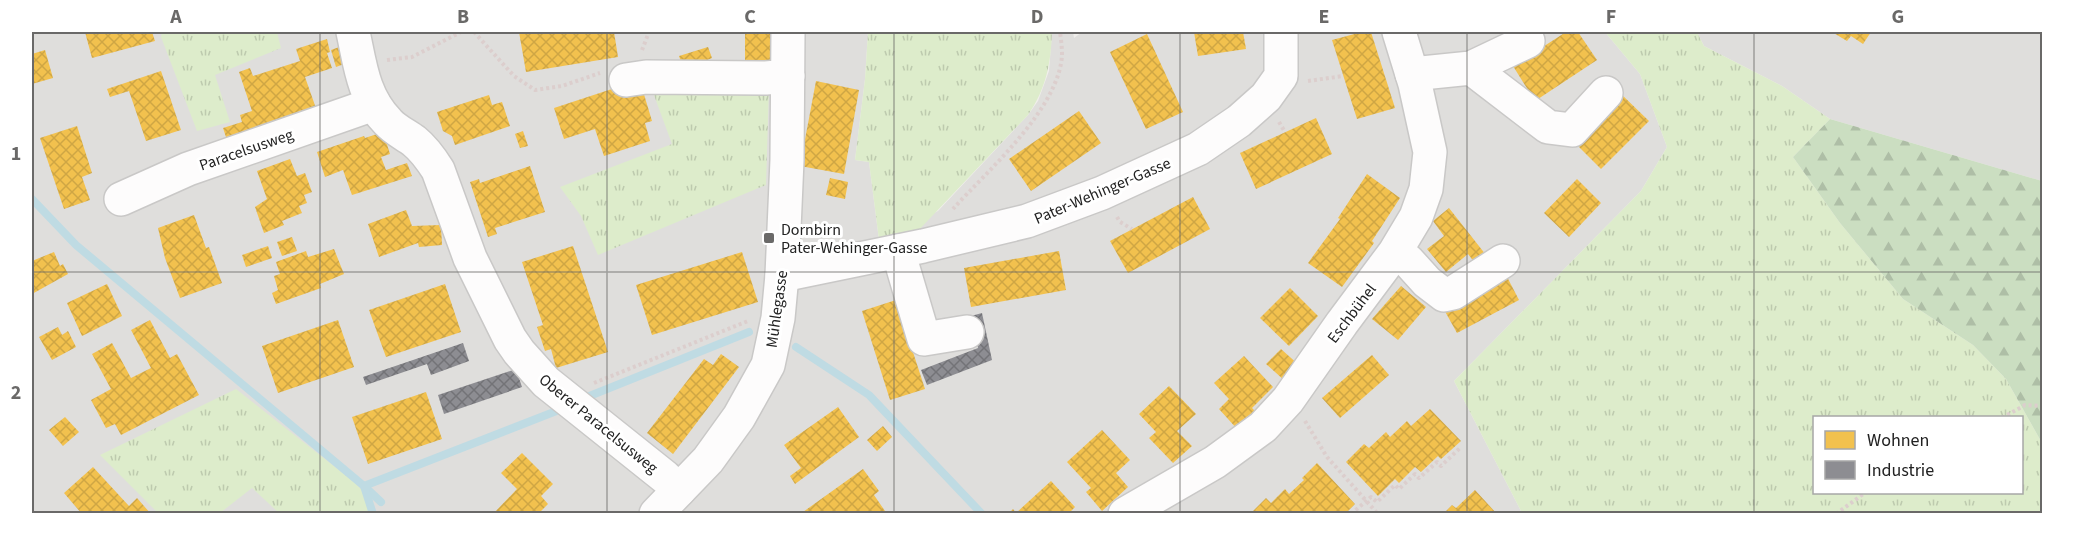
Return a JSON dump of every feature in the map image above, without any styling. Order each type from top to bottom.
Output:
[{"type":"street","points":[[353,32],[361,76],[374,104]]},
{"type":"street","name":"Mühlegasse","points":[[656,513],[708,460],[739,417],[768,365],[778,318],[782,275],[788,32]]},
{"type":"street","points":[[1281,32],[1281,76]]},
{"type":"street","name":"Eschbühel","points":[[1125,513],[1215,462],[1263,427],[1288,400],[1342,322],[1402,269],[1426,189],[1430,152],[1412,74],[1398,32]]},
{"type":"street","points":[[1412,74],[1471,69],[1528,41]]},
{"type":"street","points":[[623,69],[646,77],[766,78],[788,76]]},
{"type":"street","points":[[1471,69],[1548,127],[1572,130],[1606,93]]},
{"type":"street","name":"Pater-Wehinger-Gasse","points":[[782,275],[911,249],[1027,221],[1102,193],[1198,149],[1239,121],[1266,97],[1281,76]]},
{"type":"street","name":"Paracelsusweg","points":[[121,199],[188,169],[374,104]]},
{"type":"street","name":"Oberer Paracelsusweg","points":[[374,104],[388,123],[416,143],[430,158],[440,176],[470,258],[510,339],[519,352],[546,382],[679,490]]},
{"type":"street","points":[[1402,269],[1435,232]]},
{"type":"street","points":[[911,249],[924,339],[967,332]]},
{"type":"street","points":[[1402,269],[1427,282],[1444,295],[1453,293],[1503,261]]},
{"type":"street","points":[[1363,318],[1387,288],[1402,280],[1410,280],[1402,269]]},
{"type":"path","points":[[359,63],[412,57],[461,32]]},
{"type":"path","points":[[474,32],[514,76],[535,90],[562,86],[623,69],[649,32]]},
{"type":"path","points":[[911,249],[946,216],[1033,122],[1052,90],[1062,56],[1060,32]]},
{"type":"path","points":[[1281,76],[1297,82],[1343,76]]},
{"type":"path","points":[[562,395],[762,316],[778,318]]},
{"type":"path","points":[[2004,416],[2025,405],[2043,406]]},
{"type":"path","points":[[1310,427],[1327,457],[1378,513]]},
{"type":"path","points":[[1351,513],[1371,497],[1377,502],[1395,485],[1399,489],[1415,474],[1419,478],[1437,462],[1441,466],[1461,448]]},
{"type":"path","points":[[1836,513],[1863,494]]},
{"type":"shaded area","points":[[32,32],[868,32],[855,160],[869,162],[879,240],[938,211],[1028,115],[1038,101],[1049,71],[1052,32],[1073,32],[1074,38],[1082,32],[1605,32],[1640,74],[1667,147],[1641,191],[1454,381],[1522,513],[32,513]]},
{"type":"shaded area","points":[[1697,32],[2042,32],[2042,181],[1830,119],[1782,86],[1704,46]]},
{"type":"green space","points":[[162,32],[277,32],[281,48],[215,75],[230,122],[197,131],[161,37]]},
{"type":"green space","points":[[868,32],[1052,32],[1046,75],[1039,95],[1028,115],[916,233],[879,240],[869,162],[855,160]]},
{"type":"green space","points":[[1605,32],[1697,32],[1704,46],[1782,86],[1830,119],[1793,157],[1840,223],[1903,299],[1973,345],[2006,379],[2042,443],[2042,513],[1522,513],[1454,381],[1641,191],[1667,147],[1640,74]]},
{"type":"green space","points":[[651,87],[769,87],[766,185],[598,255],[581,216],[560,187],[672,144]]},
{"type":"green space","points":[[1830,119],[2042,181],[2042,443],[2006,379],[1973,345],[1903,299],[1840,223],[1793,157]]},
{"type":"green space","points":[[236,389],[354,482],[367,495],[374,513],[279,513],[252,488],[220,513],[158,513],[100,455]]},
{"type":"building: Wohnen","points":[[85,32],[152,32],[155,41],[92,58]]},
{"type":"building: Wohnen","points":[[519,32],[614,32],[618,57],[526,72]]},
{"type":"building: Wohnen","points":[[745,32],[775,32],[775,64],[745,64]]},
{"type":"building: Wohnen","points":[[1194,32],[1243,32],[1246,49],[1198,56]]},
{"type":"building: Wohnen","points":[[1362,32],[1371,32],[1395,108],[1357,119],[1332,40]]},
{"type":"building: Wohnen","points":[[1566,32],[1578,32],[1597,60],[1535,101],[1513,66]]},
{"type":"building: Wohnen","points":[[1832,32],[1871,32],[1863,44],[1851,36],[1847,41]]},
{"type":"building: Wohnen","points":[[1147,34],[1183,112],[1146,129],[1110,52]]},
{"type":"building: Wohnen","points":[[327,39],[330,52],[327,53],[332,68],[305,77],[318,114],[229,146],[223,128],[242,122],[240,115],[252,111],[239,72],[250,68],[253,76],[300,61],[296,49]]},
{"type":"building: Wohnen","points":[[342,46],[347,63],[336,67],[331,50]]},
{"type":"building: Wohnen","points":[[708,47],[712,58],[684,70],[679,56]]},
{"type":"building: Wohnen","points":[[45,50],[53,78],[32,84],[32,54]]},
{"type":"building: Wohnen","points":[[161,71],[181,130],[146,141],[129,91],[110,97],[107,89]]},
{"type":"building: Wohnen","points":[[816,81],[859,90],[844,174],[800,166]]},
{"type":"building: Wohnen","points":[[621,86],[625,97],[643,91],[652,121],[645,123],[650,141],[604,156],[595,129],[564,139],[554,108]]},
{"type":"building: Wohnen","points":[[1619,92],[1649,121],[1601,169],[1572,140]]},
{"type":"building: Wohnen","points":[[489,95],[492,105],[502,102],[510,126],[455,145],[452,136],[443,131],[437,112]]},
{"type":"building: Wohnen","points":[[1079,111],[1101,143],[1031,191],[1009,159]]},
{"type":"building: Wohnen","points":[[1316,118],[1332,154],[1256,189],[1240,153]]},
{"type":"building: Wohnen","points":[[77,126],[92,173],[82,177],[90,200],[64,209],[40,138]]},
{"type":"building: Wohnen","points":[[523,131],[528,146],[520,148],[515,134]]},
{"type":"building: Wohnen","points":[[383,132],[390,154],[381,157],[386,170],[407,163],[412,176],[352,195],[343,170],[325,177],[317,152]]},
{"type":"building: Wohnen","points":[[290,159],[297,176],[305,173],[312,192],[304,195],[307,203],[299,206],[302,213],[282,221],[284,225],[264,233],[255,207],[267,199],[257,171]]},
{"type":"building: Wohnen","points":[[530,166],[545,212],[495,228],[497,234],[488,237],[470,182],[479,179],[480,183]]},
{"type":"building: Wohnen","points":[[1367,174],[1400,198],[1372,241],[1374,243],[1342,287],[1308,263],[1340,219],[1338,218]]},
{"type":"building: Wohnen","points":[[830,178],[848,182],[845,199],[826,195]]},
{"type":"building: Wohnen","points":[[1577,179],[1601,203],[1569,237],[1544,213]]},
{"type":"building: Wohnen","points":[[1193,197],[1210,229],[1128,273],[1110,241]]},
{"type":"building: Wohnen","points":[[1449,208],[1486,255],[1475,263],[1468,254],[1446,272],[1427,249],[1444,236],[1433,221]]},
{"type":"building: Wohnen","points":[[406,210],[412,226],[441,225],[442,245],[419,247],[418,243],[379,257],[368,224]]},
{"type":"building: Wohnen","points":[[194,215],[222,283],[180,298],[165,258],[158,228]]},
{"type":"building: Wohnen","points":[[292,237],[297,251],[282,256],[277,242]]},
{"type":"building: Wohnen","points":[[268,246],[272,258],[246,267],[242,255]]},
{"type":"building: Wohnen","points":[[573,246],[608,352],[556,368],[551,349],[545,351],[537,327],[543,325],[522,262]]},
{"type":"building: Wohnen","points":[[334,249],[344,274],[320,284],[321,288],[276,304],[272,293],[278,290],[274,276],[280,274],[276,262],[306,251],[308,257]]},
{"type":"building: Wohnen","points":[[1059,251],[1066,290],[971,307],[964,268]]},
{"type":"building: Wohnen","points":[[54,252],[60,266],[63,264],[68,274],[32,294],[32,261]]},
{"type":"building: Wohnen","points":[[742,252],[758,302],[652,335],[636,285]]},
{"type":"building: Wohnen","points":[[1505,273],[1519,300],[1457,333],[1442,306]]},
{"type":"building: Wohnen","points":[[107,284],[122,316],[82,336],[67,303]]},
{"type":"building: Wohnen","points":[[445,284],[461,332],[386,357],[369,310]]},
{"type":"building: Wohnen","points":[[1401,286],[1426,307],[1398,340],[1372,319]]},
{"type":"building: Wohnen","points":[[1290,288],[1318,316],[1289,346],[1260,318]]},
{"type":"building: Wohnen","points":[[896,300],[925,389],[890,400],[862,311]]},
{"type":"building: Wohnen","points":[[150,320],[170,358],[177,354],[199,395],[121,435],[115,424],[106,428],[91,400],[111,389],[92,354],[112,343],[131,378],[151,368],[131,330]]},
{"type":"building: Wohnen","points":[[338,320],[354,367],[278,393],[262,346]]},
{"type":"building: Wohnen","points":[[58,327],[62,335],[68,331],[76,347],[52,360],[39,337]]},
{"type":"building: Wohnen","points":[[1281,349],[1300,366],[1285,381],[1266,364]]},
{"type":"building: Wohnen","points":[[721,354],[739,367],[673,454],[647,433],[704,359],[713,365]]},
{"type":"building: Wohnen","points":[[1372,355],[1389,375],[1340,418],[1322,398]]},
{"type":"building: Wohnen","points":[[1244,356],[1273,387],[1252,408],[1257,413],[1238,430],[1219,409],[1229,399],[1214,383]]},
{"type":"building: Wohnen","points":[[1169,386],[1196,414],[1177,431],[1192,446],[1173,463],[1149,438],[1156,432],[1139,414]]},
{"type":"building: Wohnen","points":[[426,392],[442,439],[368,464],[352,417]]},
{"type":"building: Wohnen","points":[[838,407],[859,437],[795,484],[790,476],[801,468],[784,445]]},
{"type":"building: Wohnen","points":[[1430,409],[1461,441],[1441,459],[1438,456],[1421,472],[1415,467],[1399,483],[1395,479],[1378,496],[1346,462],[1364,444],[1369,448],[1386,432],[1390,437],[1407,421],[1411,426]]},
{"type":"building: Wohnen","points":[[65,417],[79,432],[63,446],[49,430]]},
{"type":"building: Wohnen","points":[[883,426],[892,437],[877,451],[867,440]]},
{"type":"building: Wohnen","points":[[1102,430],[1130,460],[1116,473],[1128,487],[1102,511],[1086,492],[1091,488],[1067,462]]},
{"type":"building: Wohnen","points":[[522,453],[553,484],[541,496],[548,504],[538,514],[493,514],[517,489],[501,473]]},
{"type":"building: Wohnen","points":[[1317,463],[1355,504],[1345,514],[1250,514],[1266,498],[1271,503],[1285,489],[1289,494]]},
{"type":"building: Wohnen","points":[[93,467],[129,506],[137,498],[151,514],[82,514],[64,493]]},
{"type":"building: Wohnen","points":[[863,469],[879,491],[874,495],[885,511],[881,514],[804,514],[803,512]]},
{"type":"building: Wohnen","points":[[1051,481],[1075,507],[1068,514],[1008,514],[1013,509],[1016,513]]},
{"type":"building: Wohnen","points":[[1475,490],[1497,514],[1443,514],[1452,505],[1456,508]]},
{"type":"building: Industrie","points":[[982,313],[992,360],[927,385],[921,370],[978,348],[971,316]]},
{"type":"building: Industrie","points":[[463,343],[469,361],[431,375],[427,364],[366,385],[363,377]]},
{"type":"building: Industrie","points":[[516,369],[522,387],[444,414],[438,395]]},
{"type":"waterway","points":[[32,199],[76,245],[381,502]]},
{"type":"waterway","points":[[587,397],[749,332]]},
{"type":"waterway","points":[[796,347],[869,395],[982,514]]},
{"type":"waterway","points":[[373,514],[364,486],[559,410]]},
{"type":"place","name":"Dornbirn Pater-Wehinger-Gasse","points":[[769,238]]}]
